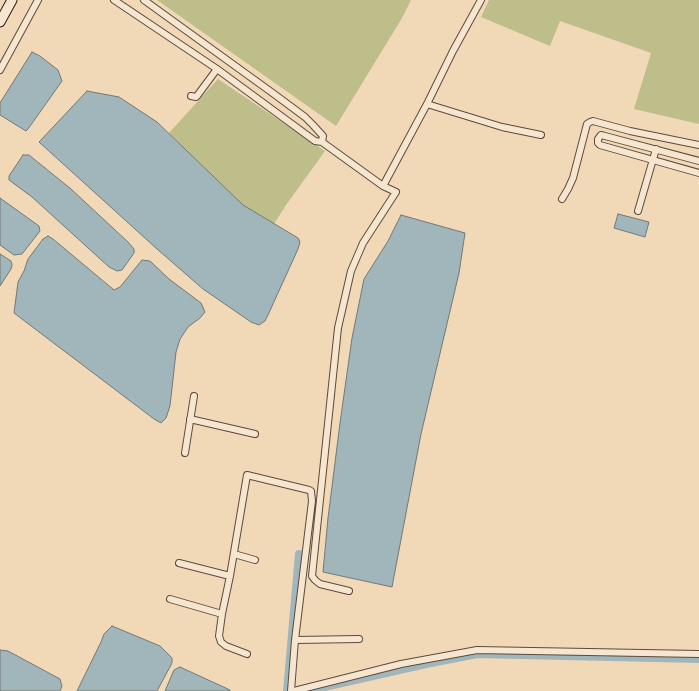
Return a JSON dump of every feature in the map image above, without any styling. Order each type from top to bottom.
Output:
[{"type":"main road","points":[[0,22],[12,0]]},
{"type":"street","points":[[0,70],[38,0]]},
{"type":"street","points":[[114,0],[217,69],[315,141],[322,142],[383,186],[396,192],[363,243],[350,271],[338,328],[312,576],[320,584],[349,591]]},
{"type":"street","points":[[144,0],[305,117],[313,124],[322,136],[322,142]]},
{"type":"street","points":[[383,186],[480,0]]},
{"type":"street","points":[[191,96],[197,96],[217,69]]},
{"type":"street","points":[[427,104],[502,127],[541,135]]},
{"type":"street","points":[[562,199],[573,178],[587,124],[590,122],[594,121],[630,131],[699,145]]},
{"type":"street","points":[[699,161],[603,135],[601,135],[598,139],[598,143],[600,145],[699,173]]},
{"type":"street","points":[[638,211],[656,149]]},
{"type":"street","points":[[184,453],[194,396]]},
{"type":"street","points":[[190,419],[255,434]]},
{"type":"street","points":[[247,654],[226,646],[221,642],[220,636],[222,614],[247,475],[311,491],[312,501],[295,640],[293,691],[401,664],[477,650],[699,654]]},
{"type":"street","points":[[234,554],[255,560]]},
{"type":"street","points":[[179,563],[230,576]]},
{"type":"street","points":[[170,599],[222,614]]},
{"type":"street","points":[[295,640],[359,639]]},
{"type":"green space","points":[[157,0],[411,0],[402,18],[336,126]]},
{"type":"green space","points":[[489,0],[699,0],[699,124],[634,109],[651,53],[560,21],[550,46],[481,17]]},
{"type":"green space","points":[[218,79],[325,151],[274,224],[243,205],[169,133]]},
{"type":"shaded area","points":[[32,52],[40,56],[58,70],[62,81],[26,131],[0,115],[0,103]]},
{"type":"shaded area","points":[[87,91],[119,97],[157,122],[243,205],[298,238],[300,242],[298,249],[265,321],[259,325],[251,322],[203,289],[39,142]]},
{"type":"shaded area","points":[[23,155],[29,155],[71,189],[128,242],[134,249],[134,253],[122,270],[117,271],[109,267],[32,197],[9,180],[9,176]]},
{"type":"shaded area","points":[[0,198],[39,226],[40,231],[22,254],[14,255],[0,245]]},
{"type":"shaded area","points":[[618,214],[649,222],[645,237],[614,228]]},
{"type":"shaded area","points":[[401,215],[465,233],[459,273],[421,434],[392,587],[323,572],[340,423],[352,338],[364,279],[388,241]]},
{"type":"shaded area","points":[[48,236],[114,290],[120,287],[142,260],[150,261],[169,279],[201,303],[205,312],[188,327],[180,339],[176,352],[170,406],[166,418],[161,423],[14,313],[18,282],[28,259],[43,239]]},
{"type":"shaded area","points":[[0,254],[11,261],[12,265],[0,286]]},
{"type":"shaded area","points":[[112,626],[160,646],[172,658],[172,663],[157,691],[77,691],[104,634]]},
{"type":"shaded area","points":[[0,650],[8,651],[60,679],[62,686],[60,691],[0,691]]},
{"type":"shaded area","points":[[180,667],[230,691],[165,691],[174,670]]},
{"type":"waterway","points":[[287,691],[299,554]]},
{"type":"waterway","points":[[307,691],[477,654],[699,659]]}]
